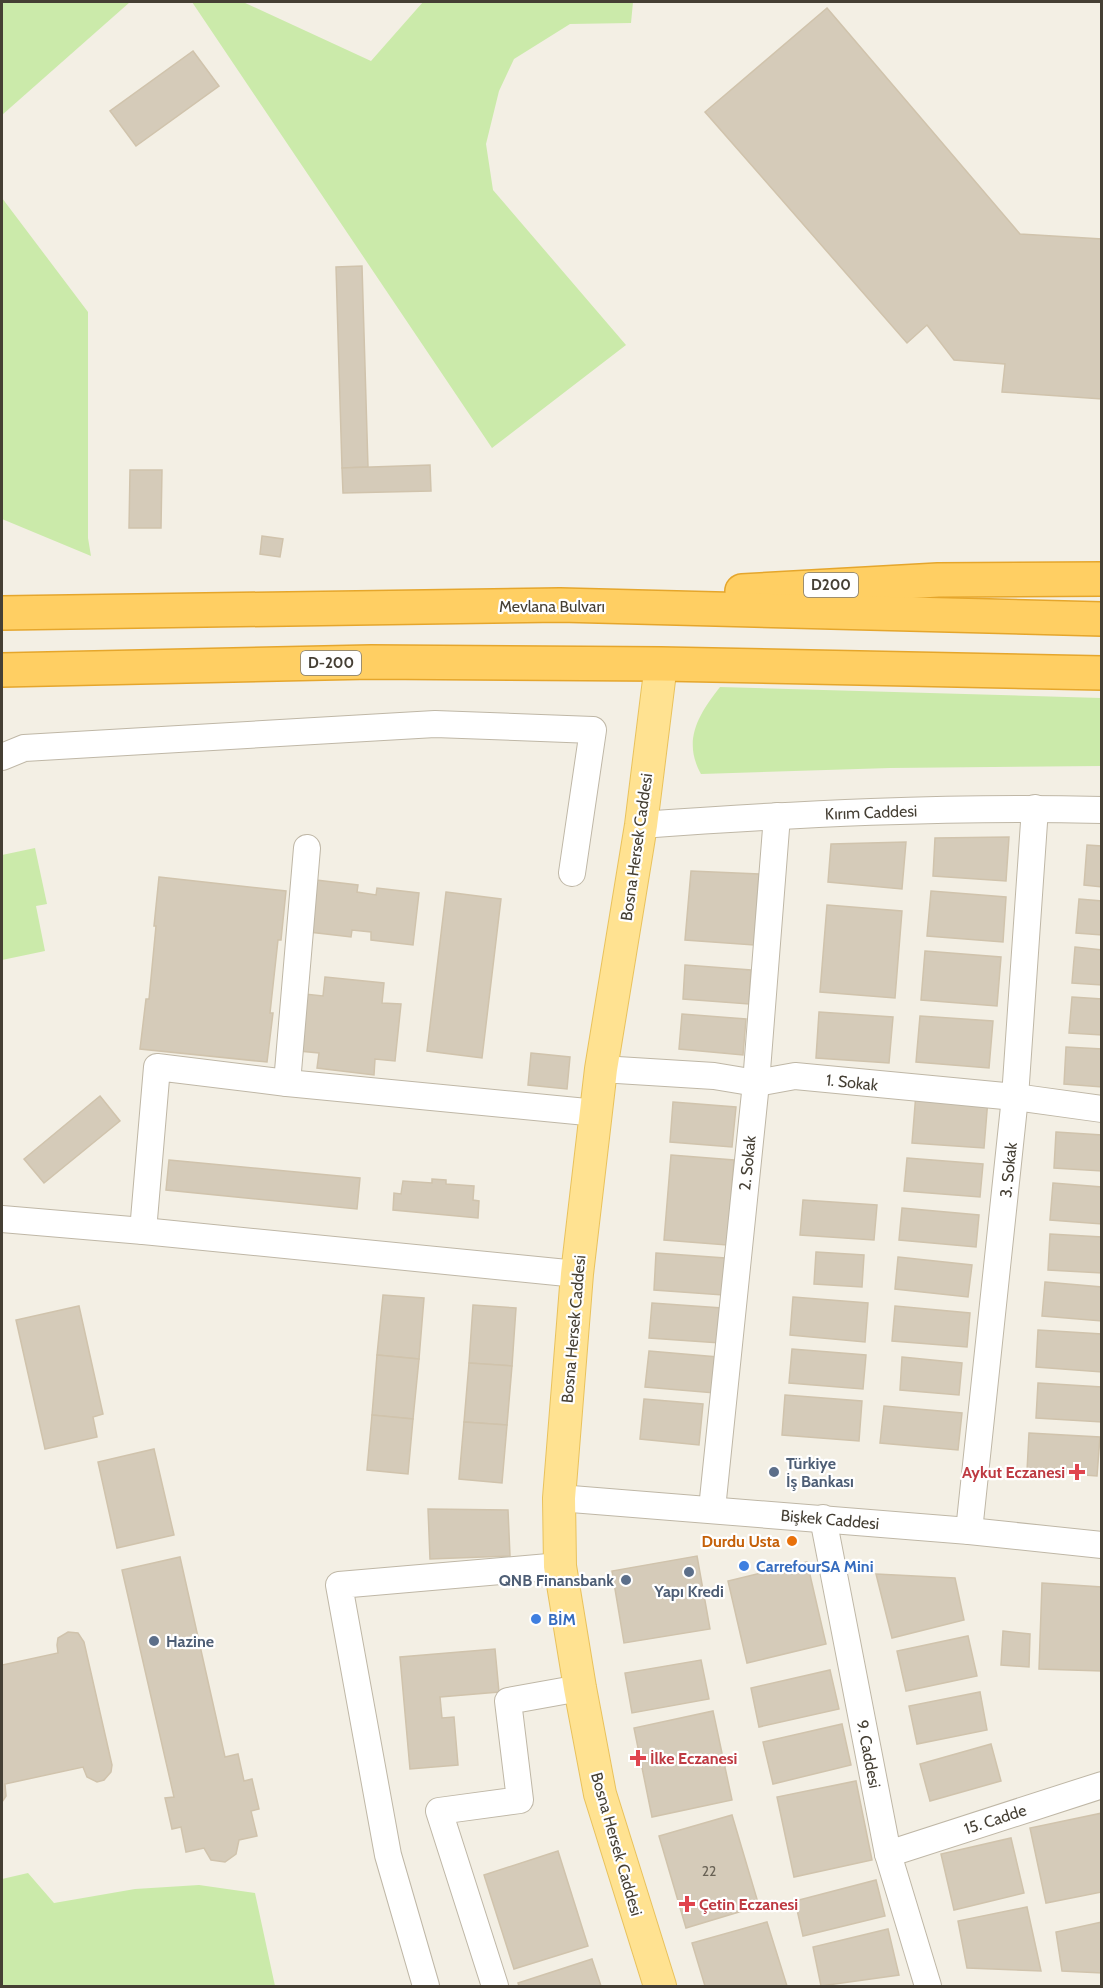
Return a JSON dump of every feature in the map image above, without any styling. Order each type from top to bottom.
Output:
[{"type":"highway","name":"D200","points":[[560,605],[816,586],[938,580],[1101,579]]},
{"type":"highway","name":"Mevlana Bulvarı","points":[[6,611],[560,605],[1101,619]]},
{"type":"highway","name":"D-200","points":[[2,670],[371,662],[661,664]]},
{"type":"highway","points":[[661,664],[1101,673]]},
{"type":"highway","points":[[2,689],[41,669]]},
{"type":"main road","name":"Bosna Hersek Caddesi","points":[[660,1986],[600,1794],[580,1688],[561,1566],[559,1498],[577,1274],[602,1069],[641,825],[661,664]]},
{"type":"street","points":[[2,757],[24,748],[435,724],[593,730],[572,873]]},
{"type":"street","name":"Kırım Caddesi","points":[[641,825],[777,816],[1035,808],[1101,810]]},
{"type":"street","name":"3. Sokak","points":[[969,1531],[1016,1098],[1035,808]]},
{"type":"street","name":"2. Sokak","points":[[712,1509],[756,1083],[777,816]]},
{"type":"street","points":[[286,1083],[307,848]]},
{"type":"street","points":[[144,1230],[157,1067],[286,1083],[597,1113]]},
{"type":"street","name":"1. Sokak","points":[[602,1069],[714,1076],[756,1083],[795,1076],[1016,1098],[1101,1109]]},
{"type":"street","points":[[2,1219],[144,1230],[577,1274]]},
{"type":"street","name":"Bişkek Caddesi","points":[[559,1498],[823,1518],[1101,1545]]},
{"type":"street","name":"9. Caddesi","points":[[823,1518],[888,1854],[928,1986]]},
{"type":"street","points":[[426,1986],[388,1855],[339,1585],[561,1566]]},
{"type":"street","points":[[495,1986],[439,1811],[520,1800],[508,1701],[580,1688]]},
{"type":"street","name":"15. Cadde","points":[[888,1854],[1101,1785]]},
{"type":"green space","points":[[2,2],[130,2],[2,115]]},
{"type":"green space","points":[[192,2],[243,2],[371,61],[423,2],[633,2],[631,23],[570,24],[514,59],[499,91],[486,144],[493,190],[626,345],[492,448]]},
{"type":"green space","points":[[2,198],[88,312],[88,538],[91,556],[2,519]]},
{"type":"green space","points":[[720,687],[1101,698],[1101,766],[890,768],[701,774],[693,750],[693,739],[700,717]]},
{"type":"green space","points":[[35,848],[47,904],[36,906],[45,951],[2,960],[2,855]]},
{"type":"green space","points":[[28,1873],[54,1903],[135,1889],[199,1885],[255,1893],[275,1986],[2,1986],[2,1879]]},
{"type":"building","points":[[827,8],[1020,234],[1102,239],[1102,399],[1002,392],[1005,364],[954,360],[927,325],[907,343],[705,112]]},
{"type":"building","points":[[193,51],[219,86],[136,146],[110,111]]},
{"type":"building","points":[[362,266],[368,467],[342,468],[336,267]]},
{"type":"building","points":[[430,465],[431,491],[343,493],[342,468]]},
{"type":"building","points":[[130,470],[162,470],[161,528],[129,528]]},
{"type":"building","points":[[262,536],[283,539],[280,557],[260,554]]},
{"type":"building","points":[[1009,837],[1006,881],[933,876],[935,838]]},
{"type":"building","points":[[906,842],[902,889],[828,882],[831,844]]},
{"type":"building","points":[[1087,845],[1102,846],[1102,887],[1084,885]]},
{"type":"building","points":[[691,871],[759,874],[754,945],[685,940]]},
{"type":"building","points":[[159,877],[286,891],[281,940],[278,940],[267,1062],[140,1049],[146,999],[149,999]]},
{"type":"building","points":[[316,880],[358,885],[357,892],[376,895],[377,888],[419,893],[413,945],[371,940],[371,932],[352,930],[351,937],[309,932]]},
{"type":"building","points":[[931,891],[1006,897],[1003,942],[927,936]]},
{"type":"building","points":[[446,892],[501,899],[482,1058],[427,1051]]},
{"type":"building","points":[[1079,899],[1102,901],[1102,935],[1076,933]]},
{"type":"building","points":[[827,905],[902,911],[895,998],[820,992]]},
{"type":"building","points":[[1075,947],[1102,950],[1102,985],[1072,983]]},
{"type":"building","points":[[925,951],[1001,957],[997,1006],[921,1000]]},
{"type":"building","points":[[685,965],[751,970],[749,1004],[683,999]]},
{"type":"building","points":[[325,977],[384,983],[382,1003],[401,1004],[395,1061],[375,1059],[374,1075],[317,1068],[319,1053],[299,1051],[305,994],[323,996]]},
{"type":"building","points":[[1072,997],[1102,999],[1102,1035],[1069,1033]]},
{"type":"building","points":[[819,1012],[893,1017],[889,1063],[816,1058]]},
{"type":"building","points":[[682,1014],[746,1019],[743,1055],[679,1049]]},
{"type":"building","points":[[920,1016],[993,1021],[989,1068],[916,1062]]},
{"type":"building","points":[[1066,1047],[1102,1049],[1102,1087],[1064,1084]]},
{"type":"building","points":[[531,1053],[570,1057],[567,1089],[528,1085]]},
{"type":"building","points":[[916,1093],[988,1099],[984,1148],[912,1143]]},
{"type":"building","points":[[100,1096],[120,1121],[44,1183],[24,1159]]},
{"type":"building","points":[[673,1102],[736,1107],[732,1147],[670,1142]]},
{"type":"building","points":[[1056,1132],[1102,1135],[1102,1171],[1054,1168]]},
{"type":"building","points":[[671,1155],[734,1160],[727,1245],[664,1240]]},
{"type":"building","points":[[907,1158],[983,1164],[980,1197],[904,1191]]},
{"type":"building","points":[[169,1160],[360,1178],[357,1209],[166,1190]]},
{"type":"building","points":[[432,1179],[446,1180],[446,1184],[474,1186],[473,1200],[479,1201],[478,1218],[393,1210],[394,1193],[401,1194],[403,1181],[432,1183]]},
{"type":"building","points":[[1053,1183],[1102,1187],[1102,1224],[1050,1220]]},
{"type":"building","points":[[803,1200],[877,1205],[874,1240],[800,1235]]},
{"type":"building","points":[[902,1208],[979,1215],[976,1247],[899,1240]]},
{"type":"building","points":[[1050,1234],[1102,1237],[1102,1273],[1048,1270]]},
{"type":"building","points":[[816,1252],[864,1255],[862,1287],[814,1284]]},
{"type":"building","points":[[656,1253],[725,1258],[723,1295],[654,1290]]},
{"type":"building","points":[[898,1257],[972,1265],[968,1297],[895,1289]]},
{"type":"building","points":[[1045,1282],[1102,1287],[1102,1321],[1042,1316]]},
{"type":"building","points":[[383,1295],[424,1298],[419,1359],[377,1355]]},
{"type":"building","points":[[793,1297],[868,1303],[865,1342],[790,1335]]},
{"type":"building","points":[[652,1303],[722,1308],[720,1343],[649,1338]]},
{"type":"building","points":[[473,1305],[516,1308],[512,1366],[469,1363]]},
{"type":"building","points":[[79,1306],[103,1414],[93,1417],[97,1437],[45,1449],[16,1320]]},
{"type":"building","points":[[895,1306],[970,1313],[967,1347],[892,1341]]},
{"type":"building","points":[[1038,1330],[1102,1334],[1102,1372],[1036,1367]]},
{"type":"building","points":[[792,1349],[866,1355],[863,1389],[789,1383]]},
{"type":"building","points":[[649,1351],[718,1357],[715,1393],[645,1387]]},
{"type":"building","points":[[377,1355],[419,1359],[413,1419],[372,1415]]},
{"type":"building","points":[[902,1357],[962,1363],[959,1395],[900,1390]]},
{"type":"building","points":[[469,1363],[512,1366],[507,1425],[464,1422]]},
{"type":"building","points":[[1038,1383],[1102,1387],[1102,1422],[1036,1418]]},
{"type":"building","points":[[785,1395],[862,1401],[859,1441],[782,1435]]},
{"type":"building","points":[[644,1399],[703,1404],[699,1445],[640,1439]]},
{"type":"building","points":[[884,1406],[962,1413],[958,1450],[880,1443]]},
{"type":"building","points":[[372,1415],[413,1419],[408,1474],[367,1470]]},
{"type":"building","points":[[464,1422],[507,1425],[502,1483],[459,1479]]},
{"type":"building","points":[[1029,1433],[1100,1437],[1097,1476],[1027,1471]]},
{"type":"building","points":[[154,1449],[174,1535],[117,1548],[98,1462]]},
{"type":"building","points":[[428,1509],[508,1510],[510,1556],[430,1559]]},
{"type":"building","points":[[697,1556],[710,1629],[624,1643],[612,1571]]},
{"type":"building","points":[[180,1557],[225,1757],[238,1754],[244,1781],[252,1779],[259,1809],[251,1811],[257,1836],[239,1840],[236,1854],[225,1862],[211,1860],[204,1848],[186,1852],[181,1827],[172,1829],[165,1798],[174,1797],[122,1570]]},
{"type":"building","points":[[807,1562],[826,1644],[747,1663],[728,1581]]},
{"type":"building","points":[[876,1574],[955,1578],[964,1620],[892,1638]]},
{"type":"building","points":[[1042,1583],[1102,1587],[1102,1671],[1039,1669]]},
{"type":"building","points":[[1003,1631],[1030,1634],[1029,1667],[1001,1665]]},
{"type":"building","points":[[68,1632],[78,1633],[84,1642],[112,1765],[111,1772],[104,1780],[97,1782],[87,1777],[83,1767],[5,1784],[6,1796],[2,1802],[2,1665],[58,1653],[58,1638]]},
{"type":"building","points":[[968,1636],[977,1676],[906,1691],[897,1651]]},
{"type":"building","points":[[495,1649],[499,1692],[440,1697],[442,1718],[454,1717],[458,1765],[410,1769],[400,1657]]},
{"type":"building","points":[[701,1660],[709,1699],[632,1713],[625,1673]]},
{"type":"building","points":[[830,1670],[839,1709],[759,1727],[751,1688]]},
{"type":"building","points":[[980,1692],[987,1730],[917,1744],[909,1706]]},
{"type":"building","points":[[713,1711],[732,1800],[652,1817],[634,1728]]},
{"type":"building","points":[[842,1724],[851,1765],[773,1784],[763,1742]]},
{"type":"building","points":[[991,1744],[1001,1781],[930,1801],[920,1764]]},
{"type":"building","points":[[856,1781],[872,1860],[794,1877],[777,1797]]},
{"type":"building","points":[[1102,1813],[1102,1892],[1046,1903],[1030,1828]]},
{"type":"building","points":[[732,1815],[759,1906],[686,1928],[659,1836]]},
{"type":"building","points":[[1011,1838],[1024,1893],[954,1910],[941,1854]]},
{"type":"building","points":[[558,1851],[588,1946],[514,1969],[484,1875]]},
{"type":"building","points":[[876,1880],[885,1916],[803,1936],[795,1901]]},
{"type":"building","points":[[1027,1907],[1041,1971],[967,1968],[958,1921]]},
{"type":"building","points":[[767,1922],[787,1986],[705,1986],[692,1943]]},
{"type":"building","points":[[1102,1922],[1102,1973],[1062,1971],[1056,1932]]},
{"type":"building","points":[[888,1929],[899,1975],[821,1986],[813,1947]]},
{"type":"building","points":[[592,1959],[601,1986],[519,1986],[518,1983]]},
{"type":"place","name":"Türkiye İş Bankası","points":[[774,1472]]},
{"type":"place","name":"Aykut Eczanesi","points":[[1077,1472]]},
{"type":"place","name":"Durdu Usta","points":[[792,1541]]},
{"type":"place","name":"CarrefourSA Mini","points":[[744,1566]]},
{"type":"place","name":"Yapı Kredi","points":[[689,1572]]},
{"type":"place","name":"QNB Finansbank","points":[[626,1580]]},
{"type":"place","name":"BİM","points":[[536,1619]]},
{"type":"place","name":"Hazine","points":[[154,1641]]},
{"type":"place","name":"İlke Eczanesi","points":[[638,1758]]},
{"type":"place","name":"Çetin Eczanesi","points":[[687,1904]]}]
